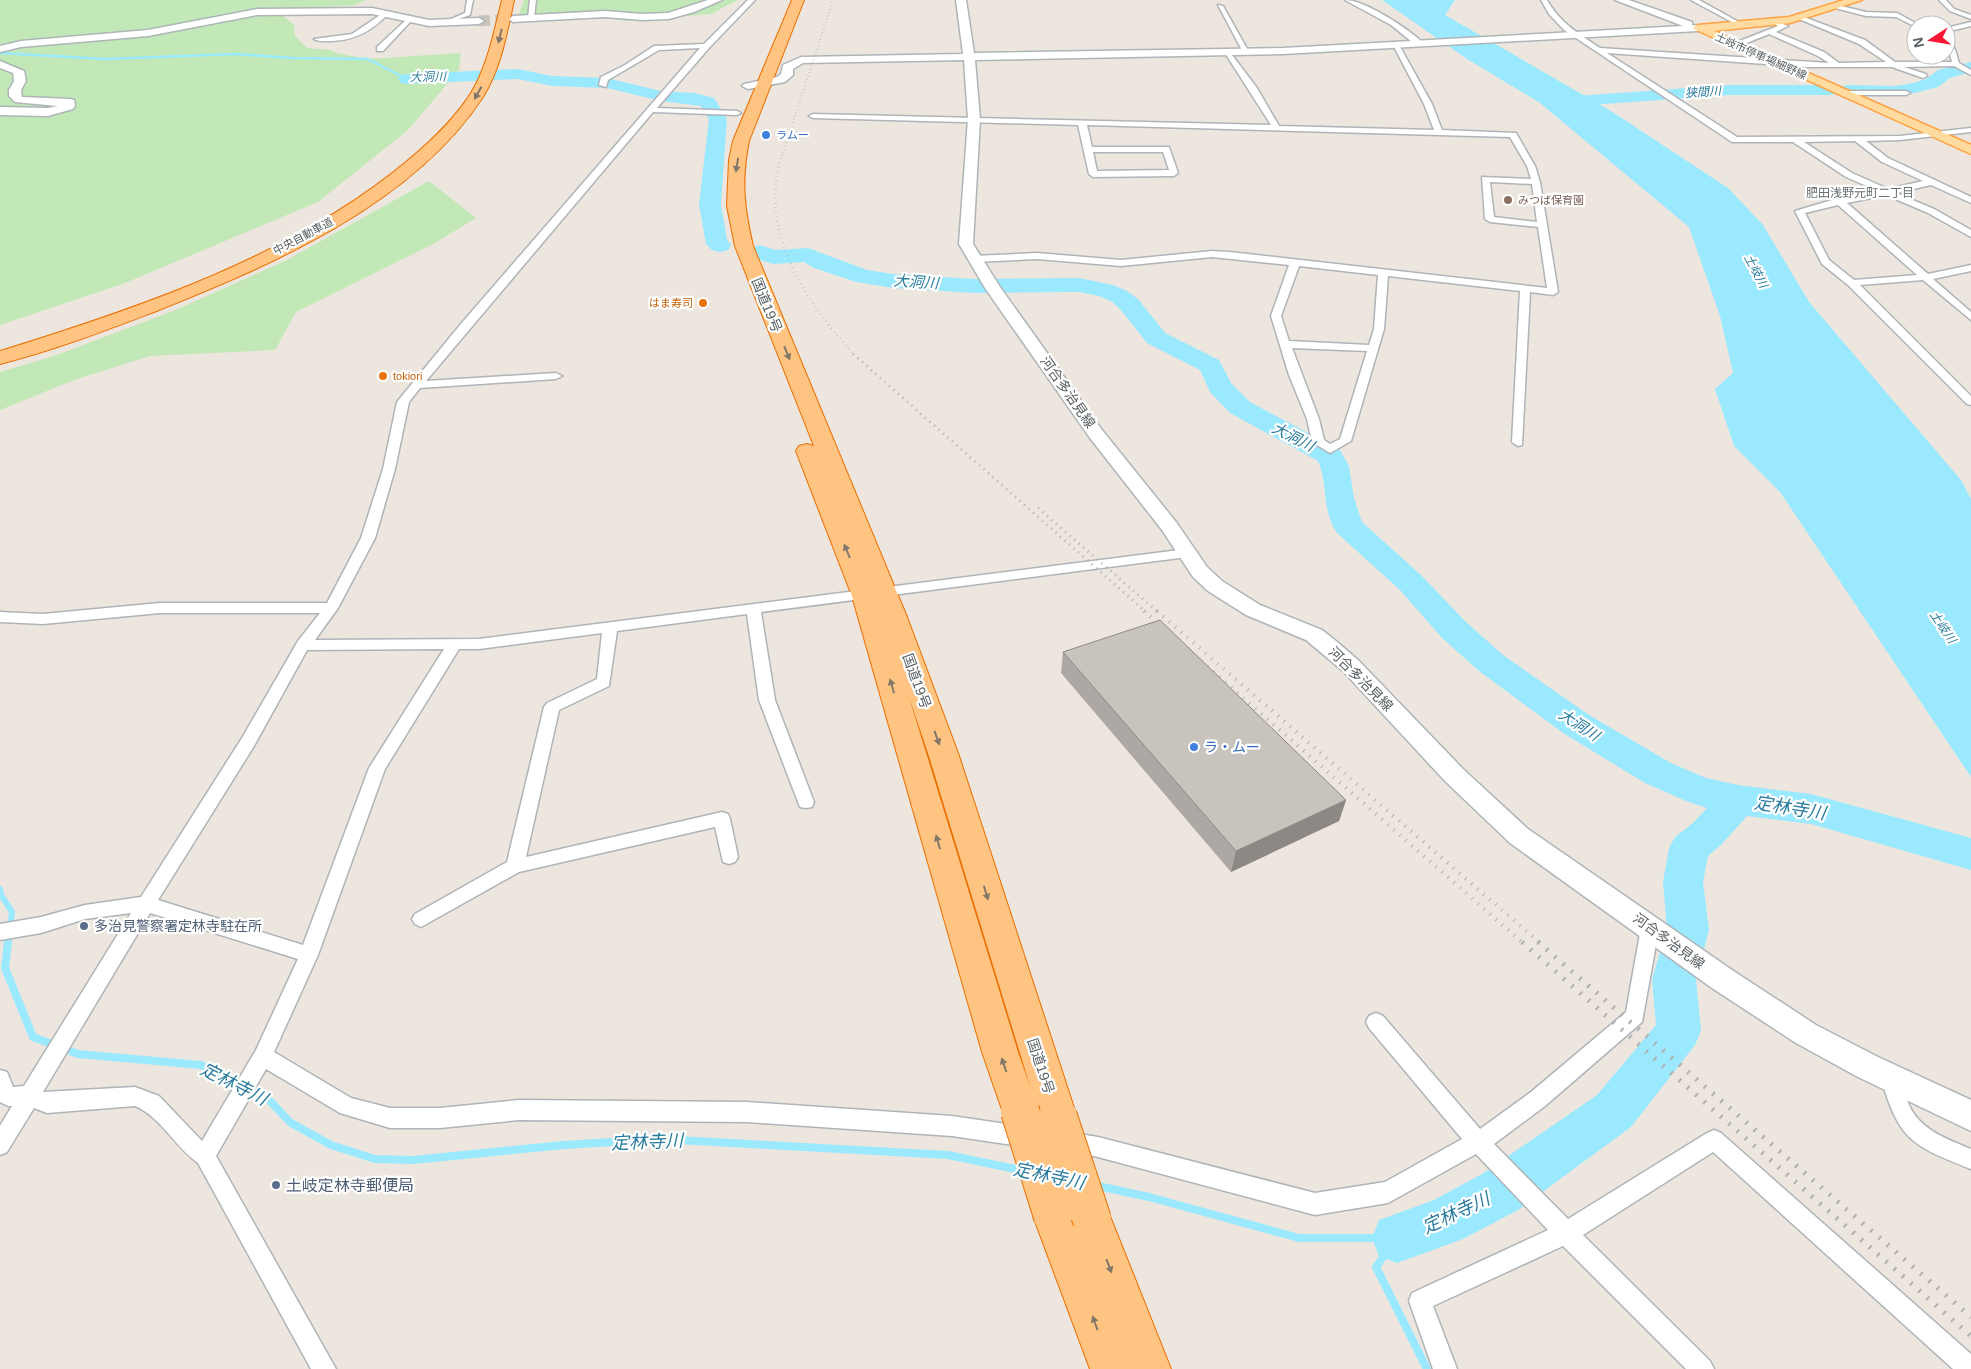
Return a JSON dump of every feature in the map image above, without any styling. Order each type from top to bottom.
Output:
[{"type":"highway","name":"中央自動車道","points":[[0,348],[68,326],[169,288],[293,230],[361,190],[389,171],[456,114],[489,70],[500,39],[508,0]]},
{"type":"highway","name":"国道19号","points":[[786,0],[742,141],[734,192],[738,225],[744,246],[875,595],[997,1042],[1053,1216],[1110,1369]]},
{"type":"highway","name":"国道19号","points":[[798,0],[759,84],[729,112],[731,128],[721,178],[722,222],[728,246],[748,302],[943,753],[1092,1220],[1150,1369]]},
{"type":"highway","name":"中央自動車道","points":[[0,358],[127,315],[179,294],[308,234],[378,193],[406,171],[445,135],[456,114],[470,77]]},
{"type":"main road","name":"土岐市停車場細野線","points":[[1698,28],[1773,27],[1856,0]]},
{"type":"main road","name":"土岐市停車場細野線","points":[[1698,28],[1971,150]]},
{"type":"street","points":[[446,23],[468,14],[470,0]]},
{"type":"street","points":[[531,18],[533,0]]},
{"type":"street","points":[[513,19],[605,14],[642,17],[668,16],[717,0]]},
{"type":"street","points":[[0,1145],[146,904],[248,742],[303,645],[331,608],[368,538],[389,469],[403,402],[415,385],[706,46],[752,0]]},
{"type":"street","name":"河合多治見線","points":[[962,0],[974,119],[965,233],[966,244],[991,285],[1096,434],[1169,526],[1200,572],[1231,597],[1253,610],[1314,635],[1328,646],[1351,666],[1454,775],[1518,836],[1722,979],[1806,1034],[1891,1078],[1971,1116]]},
{"type":"street","points":[[1348,0],[1393,24],[1420,44]]},
{"type":"street","points":[[1544,0],[1561,24],[1575,36],[1735,140],[1858,139],[1937,135],[1971,130]]},
{"type":"street","points":[[1620,0],[1698,28]]},
{"type":"street","points":[[1694,0],[1743,26]]},
{"type":"street","points":[[1942,0],[1952,10],[1971,17]]},
{"type":"street","points":[[1220,6],[1247,52]]},
{"type":"street","points":[[1837,7],[1866,14],[1897,15],[1906,20]]},
{"type":"street","points":[[0,49],[21,44],[161,31],[225,16],[257,12],[361,11],[409,20],[446,23],[485,23]]},
{"type":"street","points":[[1959,12],[1971,11]]},
{"type":"street","points":[[318,38],[347,40],[356,37],[385,14]]},
{"type":"street","points":[[1802,18],[1862,42],[1896,66],[1923,76]]},
{"type":"street","points":[[380,49],[409,20]]},
{"type":"street","points":[[1736,44],[1773,27],[1839,66]]},
{"type":"street","points":[[786,29],[788,46],[785,55],[801,60],[818,60],[1229,53],[1698,28]]},
{"type":"street","points":[[1395,45],[1428,104],[1439,133]]},
{"type":"street","points":[[603,83],[657,48],[706,46]]},
{"type":"street","points":[[1598,50],[1779,64],[1839,66],[1961,67],[1970,61]]},
{"type":"street","points":[[1229,53],[1276,127]]},
{"type":"street","points":[[759,84],[785,78],[788,73],[787,67],[801,60]]},
{"type":"street","points":[[759,84],[789,83],[792,80],[792,72],[796,64],[818,60]]},
{"type":"street","points":[[0,64],[18,70],[20,81],[15,90],[15,96],[19,100],[70,103],[69,106],[48,112],[0,111]]},
{"type":"street","points":[[1846,94],[1906,93]]},
{"type":"street","points":[[651,110],[729,112]]},
{"type":"street","points":[[813,116],[1276,127],[1513,135],[1531,166],[1536,182],[1541,225],[1553,292],[1212,254],[1122,263],[1038,256],[974,259]]},
{"type":"street","points":[[1082,122],[1093,174],[1174,174],[1166,149],[1088,150]]},
{"type":"street","points":[[1858,139],[1885,160],[1971,200]]},
{"type":"street","points":[[1796,140],[1849,175],[1931,211],[1971,234]]},
{"type":"street","points":[[1536,182],[1484,179],[1490,218],[1541,225]]},
{"type":"street","points":[[1932,182],[1800,211],[1825,262],[1852,283],[1969,397]]},
{"type":"street","points":[[1839,202],[1971,317]]},
{"type":"street","points":[[1295,263],[1276,316],[1298,383],[1313,419],[1318,442],[1330,448],[1345,441],[1379,329],[1383,274]]},
{"type":"street","points":[[1852,283],[1926,276],[1971,268]]},
{"type":"street","points":[[1518,442],[1525,290]]},
{"type":"street","points":[[1285,344],[1372,348]]},
{"type":"street","points":[[415,385],[556,376]]},
{"type":"street","points":[[303,645],[454,645],[610,628],[875,595],[1187,553]]},
{"type":"street","points":[[0,617],[43,619],[160,608],[331,608]]},
{"type":"street","points":[[753,609],[767,700],[806,802]]},
{"type":"street","points":[[515,866],[552,707],[604,682],[610,628]]},
{"type":"street","points":[[205,1156],[263,1056],[309,955],[378,768],[454,645]]},
{"type":"street","points":[[421,919],[515,866],[722,819],[729,857]]},
{"type":"street","points":[[0,932],[41,925],[85,912],[146,904],[309,955]]},
{"type":"street","points":[[263,1056],[347,1106],[390,1118],[440,1118],[519,1110],[747,1112],[952,1126],[1098,1147],[1316,1204],[1388,1192],[1477,1140],[1488,1136],[1538,1099],[1635,1016],[1639,982],[1656,932]]},
{"type":"street","points":[[1376,1022],[1477,1140],[1566,1233],[1702,1369]]},
{"type":"street","points":[[1891,1078],[1899,1108],[1910,1128],[1930,1141],[1971,1158]]},
{"type":"street","points":[[0,1079],[8,1097],[30,1096],[47,1103],[135,1096],[152,1103],[194,1148],[205,1156],[324,1369]]},
{"type":"street","points":[[1445,1369],[1420,1301],[1566,1233],[1714,1140],[1970,1369]]},
{"type":"green space","points":[[0,0],[366,0],[355,5],[290,9],[282,15],[294,25],[295,36],[307,48],[331,50],[336,53],[368,59],[461,53],[459,70],[408,130],[318,202],[125,283],[0,325]]},
{"type":"green space","points":[[524,0],[738,0],[711,14],[628,21],[559,13],[519,14]]},
{"type":"green space","points":[[429,181],[476,218],[435,243],[296,312],[275,350],[150,356],[74,380],[0,410],[0,372],[54,356],[173,311],[285,261]]},
{"type":"water","name":"土岐川","points":[[1382,0],[1455,0],[1445,15],[1611,111],[1728,188],[1763,225],[1809,302],[1961,480],[1971,499],[1971,777],[1780,492],[1734,446],[1715,389],[1733,373],[1720,316],[1689,227],[1540,103],[1467,59]]},
{"type":"building","name":"ラ・ムー","points":[[1160,620],[1346,800],[1236,851],[1063,652]]},
{"type":"waterway","name":"大洞川","points":[[0,53],[105,59],[236,54],[292,58],[368,59],[407,79]]},
{"type":"waterway","name":"狭間川","points":[[1849,90],[1895,91],[1915,88],[1932,83],[1944,74],[1971,67]]},
{"type":"waterway","name":"大洞川","points":[[407,79],[518,74],[552,81],[607,83],[661,96],[695,98],[708,102],[718,119],[710,204],[717,244],[720,245]]},
{"type":"waterway","name":"狭間川","points":[[1577,101],[1729,90],[1829,90]]},
{"type":"waterway","name":"大洞川","points":[[760,252],[774,257],[808,255],[822,263],[864,277],[893,281],[975,286],[1079,285],[1105,290],[1119,296],[1129,304],[1156,338],[1210,365],[1219,386],[1240,407],[1254,417],[1330,456],[1335,466],[1339,498],[1348,526],[1411,583],[1454,630],[1491,663],[1576,724],[1658,773],[1699,791],[1738,800]]},
{"type":"waterway","name":"定林寺川","points":[[1397,1238],[1445,1221],[1500,1192],[1614,1111],[1679,1031],[1677,994],[1674,979],[1688,930],[1683,882],[1689,848],[1707,834],[1738,800]]},
{"type":"waterway","name":"定林寺川","points":[[1738,800],[1811,809],[1971,854]]},
{"type":"waterway","name":"定林寺川","points":[[0,889],[1,895],[12,912],[8,943]]},
{"type":"waterway","name":"定林寺川","points":[[8,942],[5,968],[33,1037],[78,1054],[201,1065],[265,1096],[291,1123],[331,1145],[375,1159],[413,1160],[564,1145],[660,1139],[948,1155],[1025,1171]]},
{"type":"waterway","name":"定林寺川","points":[[1093,1185],[1149,1197],[1299,1238],[1397,1238],[1376,1267],[1427,1369]]},
{"type":"tunnel","points":[[479,21],[513,19]]},
{"type":"railway","points":[[782,156],[833,0]]},
{"type":"railway","points":[[782,154],[776,183],[776,211],[781,237],[790,263],[803,288],[836,334],[854,355]]},
{"type":"railway","points":[[854,355],[1146,612]]},
{"type":"railway","points":[[1038,508],[1158,612]]},
{"type":"railway","points":[[1144,611],[1167,631]]},
{"type":"railway","points":[[1157,611],[1540,943]]},
{"type":"railway","points":[[1201,661],[1523,943]]},
{"type":"railway","points":[[1522,942],[1971,1336]]},
{"type":"railway","points":[[1538,942],[1971,1317]]},
{"type":"place","name":"ラムー","points":[[766,135]]},
{"type":"place","name":"みつば保育園","points":[[1508,200]]},
{"type":"place","name":"はま寿司","points":[[703,303]]},
{"type":"place","name":"tokiori","points":[[383,376]]},
{"type":"place","name":"ラ・ムー","points":[[1194,747]]},
{"type":"place","name":"多治見警察署定林寺駐在所","points":[[84,926]]},
{"type":"place","name":"土岐定林寺郵便局","points":[[276,1185]]},
{"type":"district","name":"肥田浅野元町二丁目","points":[[1860,193]]}]
